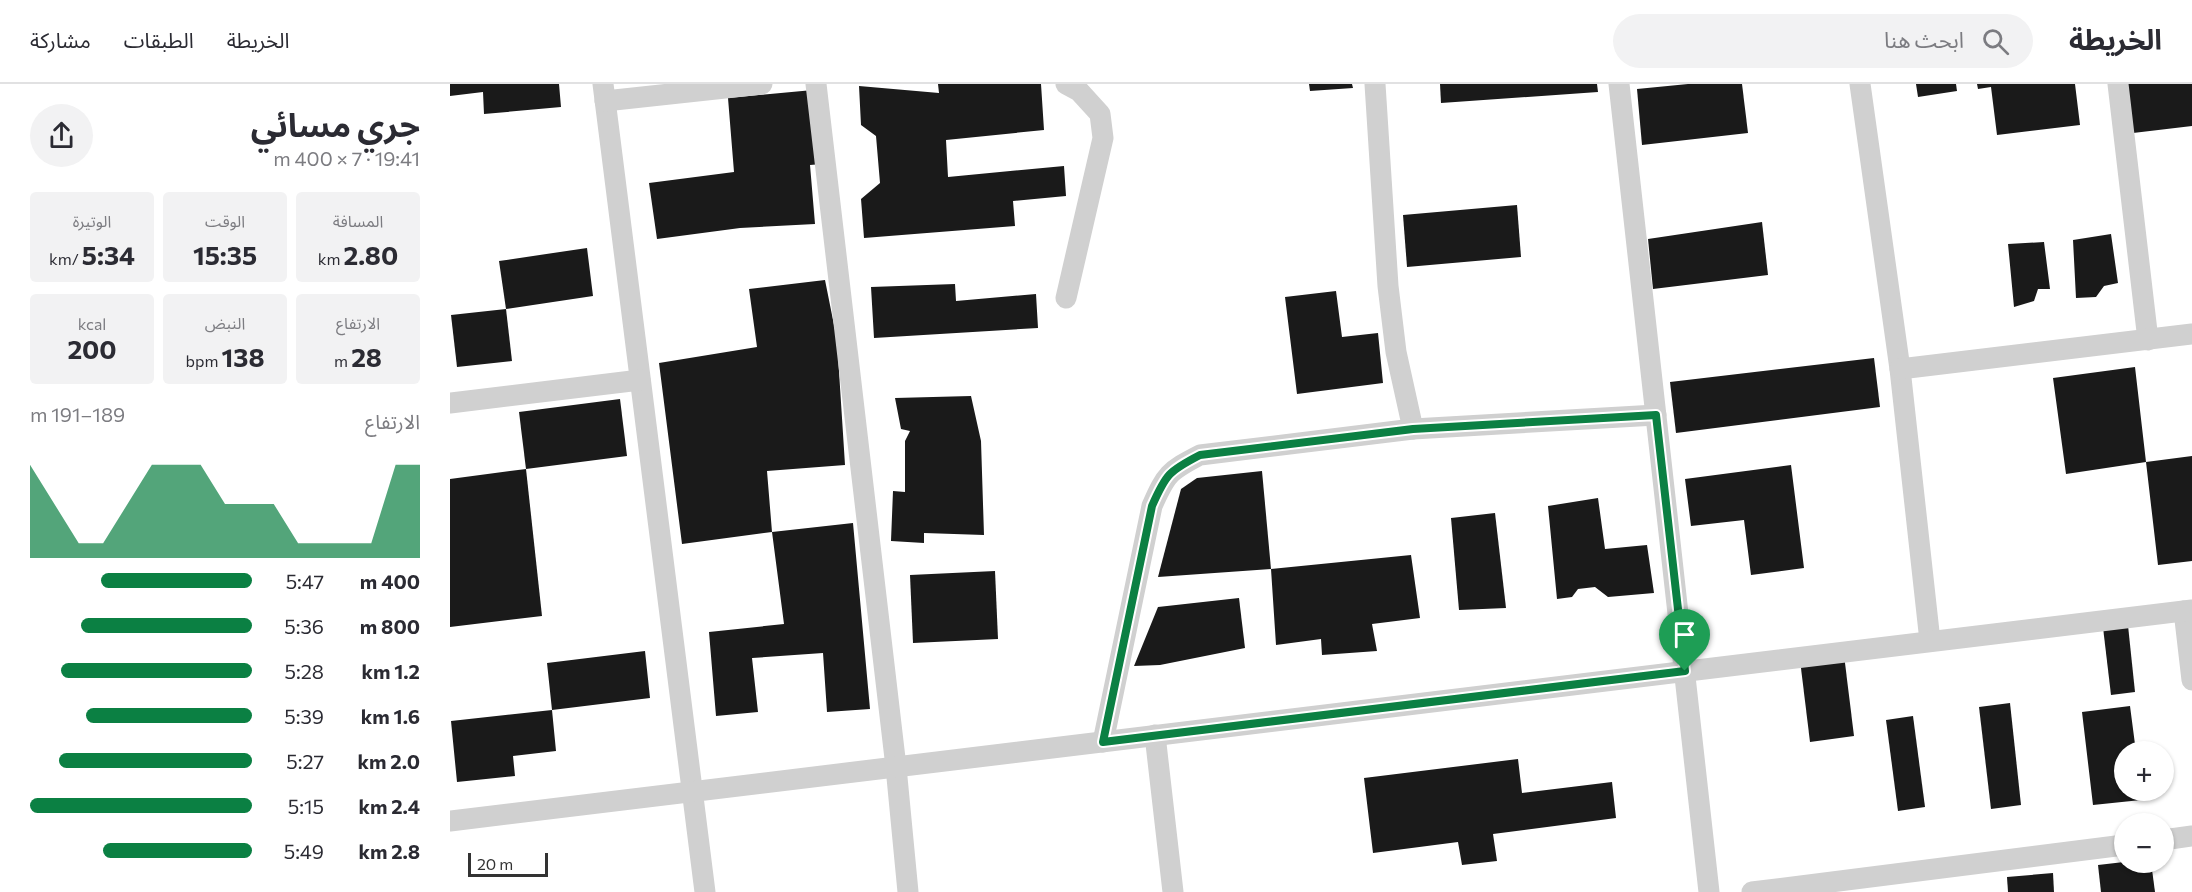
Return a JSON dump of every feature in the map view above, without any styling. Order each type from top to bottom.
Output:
[{"type":"street","points":[[705,892],[604,92],[762,84]]},
{"type":"street","points":[[816,84],[896,767],[908,892]]},
{"type":"street","points":[[1066,84],[1079,91],[1100,114],[1103,138],[1066,298]]},
{"type":"street","points":[[1375,84],[1388,286],[1396,352],[1413,429]]},
{"type":"street","points":[[1619,84],[1709,892]]},
{"type":"street","points":[[1860,84],[1900,369],[1930,641]]},
{"type":"street","points":[[2118,84],[2148,340]]},
{"type":"street","points":[[1900,369],[2192,334]]},
{"type":"street","points":[[450,403],[640,380]]},
{"type":"street","points":[[1103,742],[1152,506],[1164,480],[1178,466],[1200,455],[1413,429],[1656,415]]},
{"type":"street","points":[[450,821],[2188,610],[2192,680]]},
{"type":"street","points":[[1155,735],[1173,892]]},
{"type":"street","points":[[2174,838],[2192,836]]},
{"type":"street","points":[[1752,892],[2114,846]]},
{"type":"building","points":[[450,84],[559,84],[561,107],[484,114],[483,92],[450,96]]},
{"type":"building","points":[[938,84],[1041,84],[1044,130],[946,140],[948,177],[1064,166],[1066,196],[1013,201],[1015,226],[864,238],[861,199],[880,183],[876,136],[861,125],[859,86],[939,93]]},
{"type":"building","points":[[1309,84],[1352,84],[1353,88],[1310,91]]},
{"type":"building","points":[[1440,84],[1597,84],[1598,92],[1441,103]]},
{"type":"building","points":[[1688,84],[1742,84],[1748,133],[1642,145],[1637,89]]},
{"type":"building","points":[[1916,84],[1956,84],[1957,91],[1918,97]]},
{"type":"building","points":[[1977,84],[2075,84],[2080,125],[1997,135],[1991,87],[1978,89]]},
{"type":"building","points":[[2127,84],[2192,84],[2192,126],[2133,133]]},
{"type":"building","points":[[813,90],[822,164],[810,165],[815,224],[740,228],[657,239],[649,183],[734,172],[728,98]]},
{"type":"building","points":[[1517,205],[1521,257],[1407,267],[1403,215]]},
{"type":"building","points":[[1762,222],[1768,275],[1653,289],[1648,239]]},
{"type":"building","points":[[2111,234],[2118,283],[2104,286],[2096,297],[2076,298],[2073,240]]},
{"type":"building","points":[[2044,242],[2050,289],[2038,289],[2034,301],[2014,307],[2008,244]]},
{"type":"building","points":[[587,248],[593,296],[506,309],[499,261]]},
{"type":"building","points":[[825,280],[837,340],[845,465],[767,471],[772,532],[682,544],[659,363],[757,347],[749,289]]},
{"type":"building","points":[[955,284],[956,301],[1036,294],[1038,328],[874,338],[871,287]]},
{"type":"building","points":[[1336,291],[1342,337],[1378,333],[1383,383],[1297,394],[1285,297]]},
{"type":"building","points":[[506,309],[512,361],[457,367],[451,315]]},
{"type":"building","points":[[1874,358],[1880,407],[1676,433],[1670,382]]},
{"type":"building","points":[[2135,367],[2146,462],[2066,474],[2053,378]]},
{"type":"building","points":[[971,396],[981,441],[984,535],[924,533],[924,543],[891,541],[893,491],[905,492],[905,441],[910,431],[901,429],[895,398]]},
{"type":"building","points":[[620,399],[627,456],[526,469],[519,412]]},
{"type":"building","points":[[2192,456],[2192,561],[2158,565],[2146,462]]},
{"type":"building","points":[[1791,465],[1804,568],[1751,575],[1744,520],[1691,526],[1685,479]]},
{"type":"building","points":[[526,469],[542,616],[450,627],[450,479]]},
{"type":"building","points":[[1262,471],[1271,569],[1158,577],[1181,489],[1197,478]]},
{"type":"building","points":[[1598,498],[1605,549],[1647,545],[1654,593],[1608,597],[1595,587],[1578,589],[1572,597],[1557,599],[1548,506]]},
{"type":"building","points":[[1495,513],[1506,608],[1459,610],[1451,518]]},
{"type":"building","points":[[853,523],[870,709],[827,712],[823,653],[752,658],[758,712],[716,716],[709,632],[784,624],[772,532]]},
{"type":"building","points":[[1411,555],[1420,618],[1372,624],[1377,651],[1322,655],[1321,639],[1276,645],[1271,569]]},
{"type":"building","points":[[995,571],[998,639],[913,643],[910,575]]},
{"type":"building","points":[[1239,598],[1245,648],[1160,665],[1134,666],[1158,607]]},
{"type":"building","points":[[2127,616],[2135,692],[2111,695],[2102,619]]},
{"type":"building","points":[[645,651],[650,698],[552,710],[547,663]]},
{"type":"building","points":[[1844,655],[1854,736],[1810,742],[1800,660]]},
{"type":"building","points":[[2010,703],[2021,805],[1991,809],[1979,707]]},
{"type":"building","points":[[2130,706],[2135,741],[2114,741],[2114,801],[2131,801],[2093,805],[2082,712]]},
{"type":"building","points":[[552,710],[556,751],[513,756],[515,776],[457,782],[451,721]]},
{"type":"building","points":[[1913,716],[1925,807],[1898,811],[1886,720]]},
{"type":"building","points":[[1518,759],[1522,793],[1612,782],[1616,818],[1493,834],[1497,861],[1462,865],[1458,842],[1373,853],[1364,778]]},
{"type":"building","points":[[2114,863],[2114,873],[2152,873],[2155,892],[2101,892],[2098,865]]},
{"type":"building","points":[[2053,873],[2054,892],[2008,892],[2007,877]]},
{"type":"route","points":[[1656,415],[1685,671],[1243,725],[1103,742],[1152,506],[1164,480],[1178,466],[1200,455],[1413,429],[1656,415]]}]
